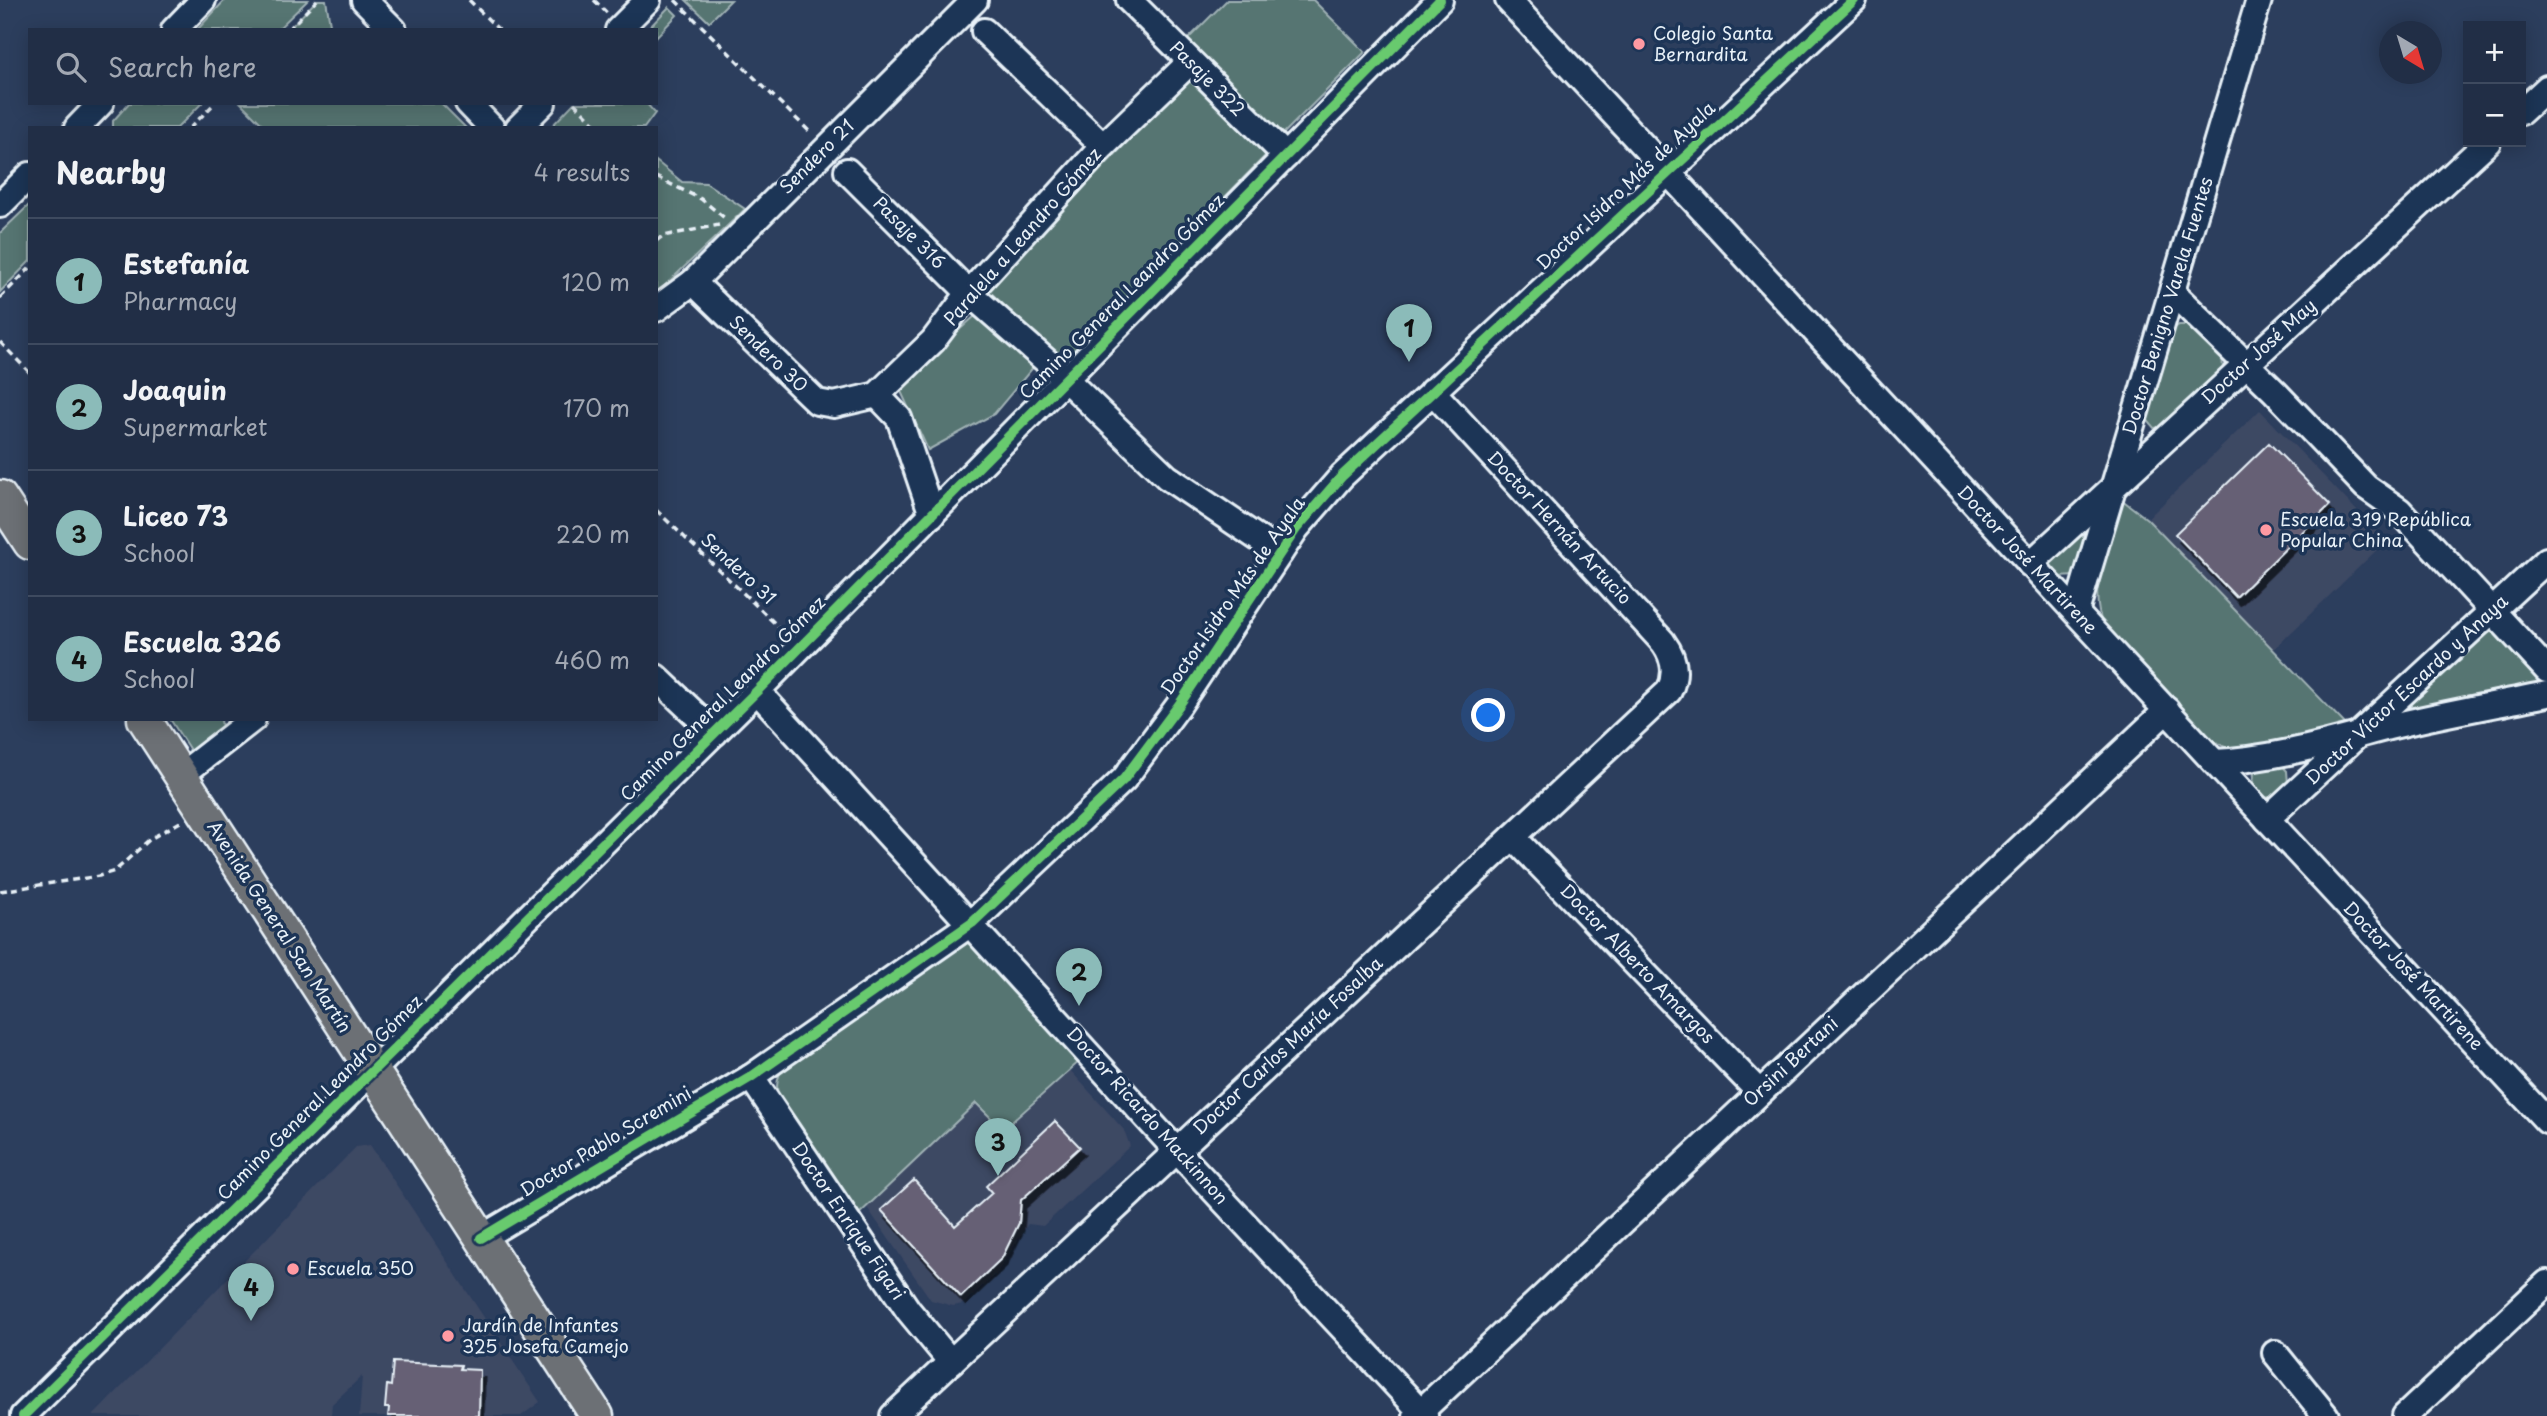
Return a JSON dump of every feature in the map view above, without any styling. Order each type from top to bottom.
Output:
[{"type":"main road","points":[[0,497],[28,540]]},
{"type":"main road","name":"Avenida General San Martín","points":[[145,721],[597,1416]]},
{"type":"street","points":[[176,28],[203,0]]},
{"type":"street","points":[[364,0],[392,28]]},
{"type":"street","points":[[620,28],[648,0]]},
{"type":"street","name":"Pasaje 322","points":[[1129,0],[1189,63],[1286,156]]},
{"type":"street","name":"Camino General Leandro Gómez","points":[[23,1416],[715,733],[1440,0]]},
{"type":"street","name":"Doctor José Martirene","points":[[1508,0],[1665,173],[2547,1121]]},
{"type":"street","name":"Doctor Isidro Más de Ayala","points":[[751,1077],[972,923],[1124,779],[1179,705],[1280,553],[1342,476],[1854,0]]},
{"type":"street","name":"Doctor Benigno Varela Fuentes","points":[[2076,612],[2259,0]]},
{"type":"street","name":"Sendero 21","points":[[658,308],[693,282],[963,4]]},
{"type":"street","points":[[984,31],[1103,146]]},
{"type":"street","name":"Paralela a Leandro Gómez","points":[[853,402],[877,395],[933,341],[969,293],[1103,146],[1189,63]]},
{"type":"street","points":[[2526,107],[2547,88]]},
{"type":"street","points":[[81,126],[99,105]]},
{"type":"street","points":[[470,105],[490,126]]},
{"type":"street","points":[[520,126],[541,105]]},
{"type":"street","name":"Doctor José May","points":[[2031,564],[2115,483],[2483,147]]},
{"type":"street","name":"Pasaje 316","points":[[847,171],[969,293],[1066,379],[1167,477],[1280,553]]},
{"type":"street","points":[[0,205],[28,177]]},
{"type":"street","name":"Sendero 30","points":[[693,282],[817,402],[834,405],[853,402]]},
{"type":"street","points":[[2173,293],[2365,487],[2399,510],[2547,670]]},
{"type":"street","name":"Doctor Hernán Artucio","points":[[1432,391],[1663,642],[1675,672]]},
{"type":"street","points":[[877,395],[899,418],[932,515]]},
{"type":"street","name":"Doctor Víctor Escardo y Anaya","points":[[2267,819],[2547,560]]},
{"type":"street","name":"Doctor Carlos María Fosalba","points":[[894,1416],[1669,691],[1675,672]]},
{"type":"street","points":[[658,679],[715,733]]},
{"type":"street","name":"Doctor Ricardo Mackinnon","points":[[757,691],[1421,1415]]},
{"type":"street","points":[[2215,762],[2251,760],[2547,694]]},
{"type":"street","name":"Orsini Bertani","points":[[1421,1415],[1759,1092],[2167,710]]},
{"type":"street","points":[[180,776],[250,721]]},
{"type":"street","name":"Doctor Alberto Amargos","points":[[1513,837],[1759,1092]]},
{"type":"street","name":"Doctor Pablo Scremini","points":[[481,1238],[751,1077]]},
{"type":"street","name":"Doctor Enrique Figari","points":[[751,1077],[908,1310],[951,1362]]},
{"type":"street","points":[[2405,1416],[2547,1283]]},
{"type":"street","points":[[2275,1353],[2326,1416]]},
{"type":"path","points":[[290,28],[317,0]]},
{"type":"path","points":[[469,0],[497,28]]},
{"type":"path","points":[[676,0],[826,148]]},
{"type":"path","points":[[192,126],[213,105]]},
{"type":"path","points":[[576,105],[598,126]]},
{"type":"path","points":[[658,178],[701,199],[741,231]]},
{"type":"path","points":[[658,240],[663,236],[716,224],[741,231]]},
{"type":"path","points":[[0,298],[28,270]]},
{"type":"path","points":[[0,342],[28,371]]},
{"type":"path","points":[[0,891],[99,876],[115,871],[150,839],[175,827],[200,806]]},
{"type":"shaded area","name":"Escuela 319 República Popular China","points":[[2260,410],[2386,541],[2273,650],[2147,519]]},
{"type":"shaded area","points":[[1070,1070],[1124,1130],[1130,1146],[1043,1226],[1028,1224],[997,1273],[963,1304],[953,1306],[931,1300],[866,1206],[977,1103],[1003,1129]]},
{"type":"shaded area","points":[[370,1145],[540,1402],[521,1416],[359,1416],[362,1376],[332,1404],[331,1416],[93,1416],[356,1147]]},
{"type":"green space","points":[[225,0],[308,0],[279,28],[199,28]]},
{"type":"green space","points":[[317,0],[326,0],[331,28],[290,28]]},
{"type":"green space","points":[[686,0],[731,0],[709,22]]},
{"type":"green space","points":[[1227,0],[1313,0],[1365,52],[1282,135],[1187,40]]},
{"type":"green space","points":[[669,7],[677,15],[658,35],[658,28],[649,28]]},
{"type":"green space","points":[[1189,77],[1266,155],[1063,362],[987,289]]},
{"type":"green space","points":[[127,105],[200,105],[179,126],[113,126],[113,121]]},
{"type":"green space","points":[[243,105],[443,105],[464,126],[264,126]]},
{"type":"green space","points":[[572,105],[648,105],[655,113],[645,126],[552,126]]},
{"type":"green space","points":[[658,163],[682,182],[706,183],[745,209],[658,292]]},
{"type":"green space","points":[[28,206],[28,263],[0,292],[0,233]]},
{"type":"green space","points":[[976,315],[1035,365],[994,414],[928,450],[898,385]]},
{"type":"green space","points":[[2179,325],[2191,325],[2222,354],[2223,370],[2161,427],[2154,428],[2145,417],[2170,331]]},
{"type":"green space","points":[[2121,499],[2147,519],[2347,726],[2324,734],[2238,750],[2227,748],[2209,738],[2104,628],[2097,596],[2098,580]]},
{"type":"green space","points":[[2081,534],[2087,543],[2075,576],[2059,577],[2049,562]]},
{"type":"green space","points":[[2491,632],[2502,634],[2546,679],[2546,684],[2398,715],[2394,712],[2478,636]]},
{"type":"green space","points":[[171,721],[221,721],[222,729],[195,758]]},
{"type":"green space","points":[[2281,764],[2287,771],[2288,784],[2277,796],[2264,798],[2253,787],[2254,772]]},
{"type":"green space","points":[[971,938],[1081,1060],[1003,1130],[976,1103],[856,1217],[782,1107],[777,1090],[779,1075],[785,1063]]},
{"type":"building","points":[[2269,443],[2330,505],[2236,597],[2175,534]]},
{"type":"building","points":[[1055,1121],[1080,1147],[1021,1200],[1019,1223],[1002,1258],[961,1297],[881,1210],[914,1180],[955,1226],[992,1193],[986,1186]]},
{"type":"building","points":[[393,1362],[461,1365],[460,1369],[480,1370],[479,1416],[388,1416],[389,1408],[385,1408],[387,1385],[391,1386]]},
{"type":"cycle path","points":[[23,1416],[757,691],[1440,0]]},
{"type":"cycle path","points":[[481,1238],[751,1077],[972,923],[1124,779],[1179,705],[1296,529],[1342,476],[1854,0]]},
{"type":"place","name":"Colegio Santa Bernardita","points":[[1639,44]]},
{"type":"place","name":"Estefanía","points":[[1409,362]]},
{"type":"place","name":"Escuela 319 República Popular China","points":[[2266,530]]},
{"type":"place","name":"Joaquin","points":[[1079,1006]]},
{"type":"place","name":"Liceo 73","points":[[998,1176]]},
{"type":"place","name":"Escuela 350","points":[[293,1269]]},
{"type":"place","name":"Escuela 326","points":[[251,1321]]},
{"type":"place","name":"Jardín de Infantes 325 Josefa Camejo","points":[[448,1336]]}]
